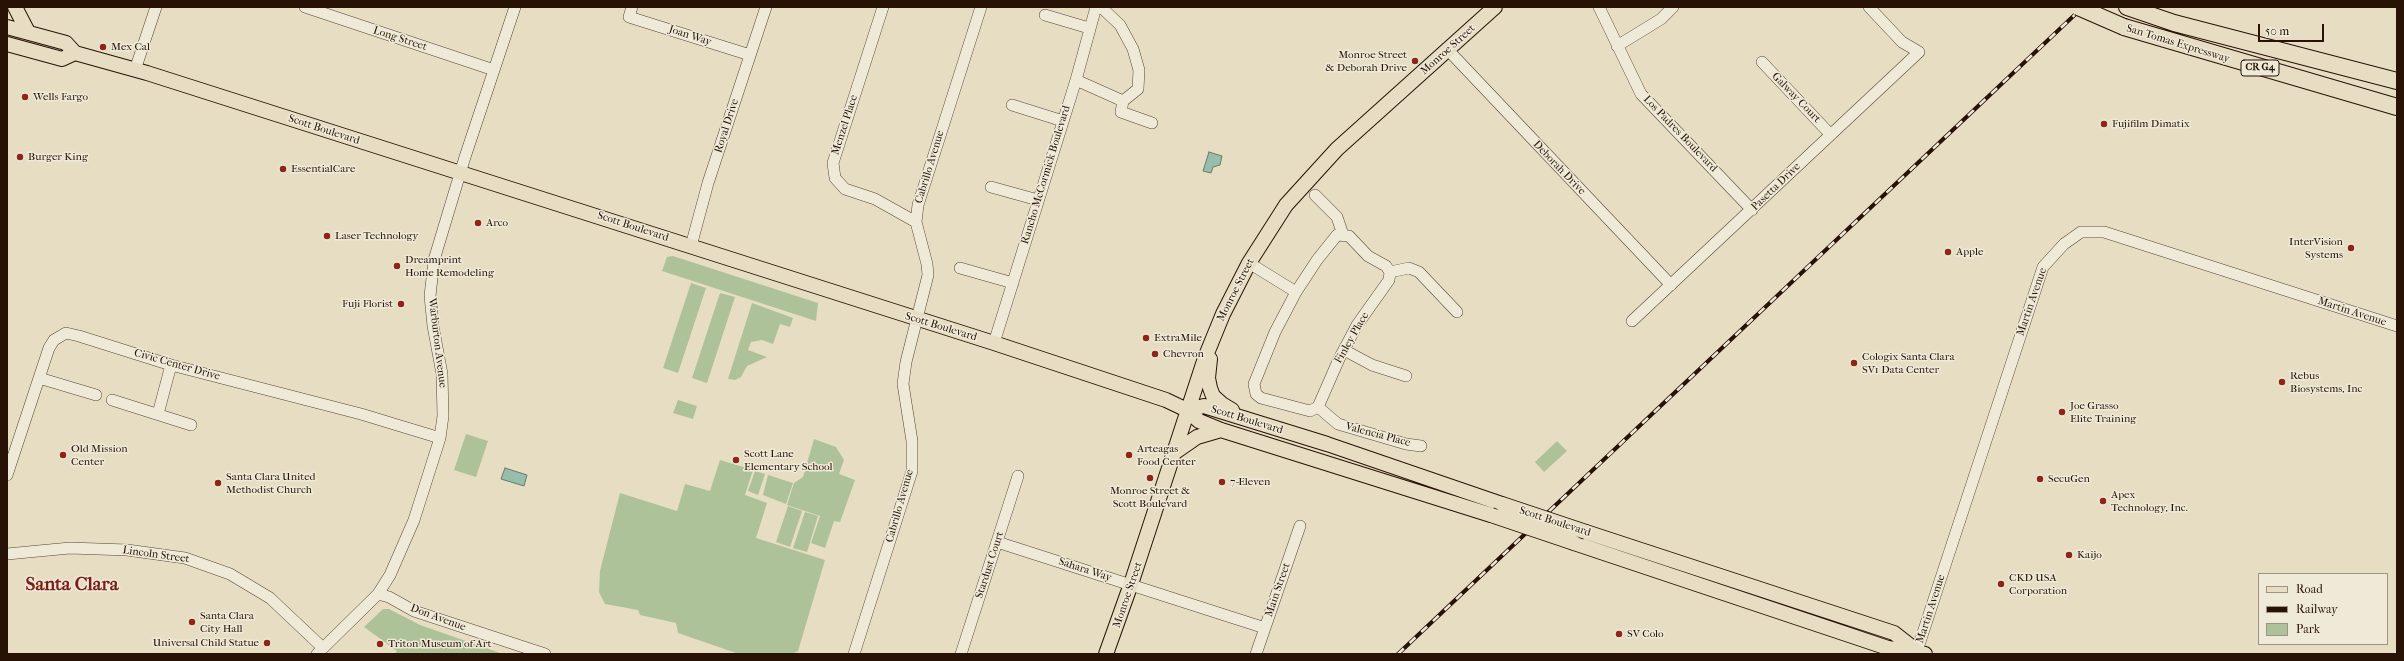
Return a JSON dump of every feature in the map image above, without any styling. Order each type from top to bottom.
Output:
[{"type":"highway","name":"San Tomas Expressway","points":[[2078,7],[2124,27],[2396,107]]},
{"type":"highway","name":"San Tomas Expressway","points":[[2132,9],[2174,23],[2397,81]]},
{"type":"main road","points":[[15,7],[28,32]]},
{"type":"main road","name":"Monroe Street","points":[[1106,654],[1131,584],[1187,410],[1212,338],[1249,263],[1286,205],[1337,149],[1495,7]]},
{"type":"main road","name":"Scott Boulevard","points":[[7,27],[66,43],[75,53],[135,70],[994,343],[1146,394],[1187,410],[1199,421],[1221,430],[1491,515],[1888,648],[1919,653]]},
{"type":"main road","name":"Scott Boulevard","points":[[7,44],[62,59],[75,53]]},
{"type":"main road","points":[[7,56],[26,50]]},
{"type":"main road","points":[[1212,338],[1208,378],[1212,393],[1222,404],[1251,421]]},
{"type":"main road","name":"Scott Boulevard","points":[[1187,410],[1204,406],[1327,444],[1502,504],[1894,633],[1919,653]]},
{"type":"main road","points":[[1174,453],[1197,437],[1221,430]]},
{"type":"street","points":[[135,70],[156,7]]},
{"type":"street","name":"Long Street","points":[[305,7],[494,70]]},
{"type":"street","name":"Warburton Avenue","points":[[320,651],[378,594],[404,549],[440,438],[443,397],[442,374],[433,326],[431,289],[434,260],[460,174],[515,7]]},
{"type":"street","name":"Royal Drive","points":[[691,246],[708,183],[766,7]]},
{"type":"street","name":"Menzel Place","points":[[883,7],[833,164],[835,178],[845,189],[875,199],[916,222]]},
{"type":"street","name":"Cabrillo Avenue","points":[[854,654],[912,471],[912,441],[903,384],[906,362],[928,275],[926,257],[916,222],[918,205],[981,7]]},
{"type":"street","name":"Rancho McCormick Boulevard","points":[[994,343],[1076,80],[1088,28],[1096,7]]},
{"type":"street","points":[[1101,7],[1120,25],[1134,49],[1139,70],[1138,89],[1123,100],[1121,112],[1152,123]]},
{"type":"street","name":"Los Padres Boulevard","points":[[1599,7],[1641,94],[1752,210]]},
{"type":"street","points":[[1617,46],[1661,19],[1673,7]]},
{"type":"street","name":"Pasetta Drive","points":[[1632,321],[1919,52],[1902,42],[1869,7]]},
{"type":"street","name":"Joan Way","points":[[631,12],[750,56]]},
{"type":"street","points":[[1045,15],[1088,28]]},
{"type":"street","name":"Deborah Drive","points":[[1448,50],[1670,285]]},
{"type":"street","name":"Galway Court","points":[[1762,62],[1830,134]]},
{"type":"street","points":[[1076,80],[1088,87],[1123,100]]},
{"type":"street","points":[[1012,105],[1063,121]]},
{"type":"street","points":[[991,187],[1038,200]]},
{"type":"street","points":[[1315,195],[1337,217],[1343,235]]},
{"type":"street","name":"Martin Avenue","points":[[1919,653],[2043,267],[2064,244],[2081,232],[2104,232],[2397,326]]},
{"type":"street","points":[[1318,407],[1310,411],[1261,398],[1256,394],[1254,384],[1276,332],[1296,292],[1317,260],[1337,236],[1349,236],[1368,256],[1386,266],[1390,272],[1409,268],[1419,272],[1457,312]]},
{"type":"street","points":[[1249,263],[1296,292]]},
{"type":"street","points":[[960,268],[1013,283]]},
{"type":"street","name":"Finley Place","points":[[1318,407],[1357,325],[1389,280],[1390,272]]},
{"type":"street","name":"Civic Center Drive","points":[[7,475],[49,348],[54,340],[66,334],[79,336],[171,365],[354,412],[440,438]]},
{"type":"street","points":[[1344,350],[1372,365],[1406,376]]},
{"type":"street","points":[[158,414],[171,365]]},
{"type":"street","points":[[39,378],[96,395]]},
{"type":"street","points":[[112,400],[191,425]]},
{"type":"street","name":"Valencia Place","points":[[1318,407],[1338,424],[1406,444],[1421,446]]},
{"type":"street","name":"Stardust Court","points":[[961,654],[1018,476]]},
{"type":"street","name":"Main Street","points":[[1256,654],[1300,526]]},
{"type":"street","name":"Sahara Way","points":[[997,542],[1265,628]]},
{"type":"street","name":"Lincoln Street","points":[[7,554],[70,548],[127,550],[185,558],[230,574],[270,598],[320,651]]},
{"type":"street","name":"Don Avenue","points":[[378,594],[389,597],[414,611],[545,654]]},
{"type":"green space","points":[[673,256],[818,303],[816,321],[662,271],[667,257]]},
{"type":"green space","points":[[691,283],[706,288],[678,373],[663,368]]},
{"type":"green space","points":[[720,293],[735,297],[707,383],[692,378]]},
{"type":"green space","points":[[752,303],[793,318],[790,327],[780,324],[773,344],[762,340],[751,342],[748,350],[767,357],[747,366],[741,377],[735,380],[728,379]]},
{"type":"green space","points":[[678,400],[697,406],[693,419],[673,413]]},
{"type":"green space","points":[[466,434],[488,441],[476,477],[454,470]]},
{"type":"green space","points":[[814,439],[836,447],[844,460],[839,474],[855,480],[840,522],[834,521],[825,548],[811,543],[820,516],[787,505],[794,483],[803,477]]},
{"type":"green space","points":[[1557,441],[1567,451],[1544,472],[1535,462]]},
{"type":"green space","points":[[720,460],[753,470],[745,495],[767,503],[756,538],[825,560],[798,651],[792,654],[739,654],[678,633],[676,623],[640,615],[638,610],[605,604],[599,592],[600,571],[620,493],[677,511],[685,484],[710,491]]},
{"type":"green space","points":[[755,471],[765,474],[758,495],[748,491]]},
{"type":"green space","points":[[768,475],[793,483],[786,504],[763,495]]},
{"type":"green space","points":[[788,506],[802,511],[790,547],[776,542]]},
{"type":"green space","points":[[805,512],[818,516],[807,552],[793,548]]},
{"type":"green space","points":[[383,609],[389,609],[420,625],[503,654],[395,654],[397,651],[364,627]]},
{"type":"shaded area","points":[[1209,152],[1222,156],[1220,165],[1213,167],[1211,173],[1203,171]]},
{"type":"shaded area","points":[[505,468],[527,475],[524,486],[501,479]]},
{"type":"railway","points":[[1398,654],[2083,7]]},
{"type":"place","name":"Mex Cal","points":[[103,47]]},
{"type":"place","name":"Monroe Street & Deborah Drive","points":[[1415,61]]},
{"type":"place","name":"Wells Fargo","points":[[25,97]]},
{"type":"place","name":"Fujifilm Dimatix","points":[[2104,124]]},
{"type":"place","name":"Burger King","points":[[20,157]]},
{"type":"place","name":"EssentialCare","points":[[283,169]]},
{"type":"place","name":"Arco","points":[[478,223]]},
{"type":"place","name":"Laser Technology","points":[[327,236]]},
{"type":"place","name":"InterVision Systems","points":[[2351,248]]},
{"type":"place","name":"Apple","points":[[1948,252]]},
{"type":"place","name":"Dreamprint Home Remodeling","points":[[397,266]]},
{"type":"place","name":"Fuji Florist","points":[[401,304]]},
{"type":"place","name":"ExtraMile","points":[[1146,338]]},
{"type":"place","name":"Chevron","points":[[1155,354]]},
{"type":"place","name":"Cologix Santa Clara SV1 Data Center","points":[[1854,363]]},
{"type":"place","name":"Rebus Biosystems, Inc","points":[[2282,382]]},
{"type":"place","name":"Joe Grasso Elite Training","points":[[2062,412]]},
{"type":"place","name":"Old Mission Center","points":[[63,455]]},
{"type":"place","name":"Arteagas Food Center","points":[[1129,455]]},
{"type":"place","name":"Scott Lane Elementary School","points":[[736,460]]},
{"type":"place","name":"Monroe Street & Scott Boulevard","points":[[1150,478]]},
{"type":"place","name":"SecuGen","points":[[2040,479]]},
{"type":"place","name":"7-Eleven","points":[[1222,482]]},
{"type":"place","name":"Santa Clara United Methodist Church","points":[[218,483]]},
{"type":"place","name":"Apex Technology, Inc.","points":[[2103,501]]},
{"type":"place","name":"Kaijo","points":[[2069,555]]},
{"type":"place","name":"CKD USA Corporation","points":[[2001,584]]},
{"type":"place","name":"Santa Clara City Hall","points":[[192,622]]},
{"type":"place","name":"SV Colo","points":[[1619,634]]},
{"type":"place","name":"Universal Child Statue","points":[[267,643]]},
{"type":"place","name":"Triton Museum of Art","points":[[380,644]]},
{"type":"district","name":"Santa Clara","points":[[72,585]]}]
